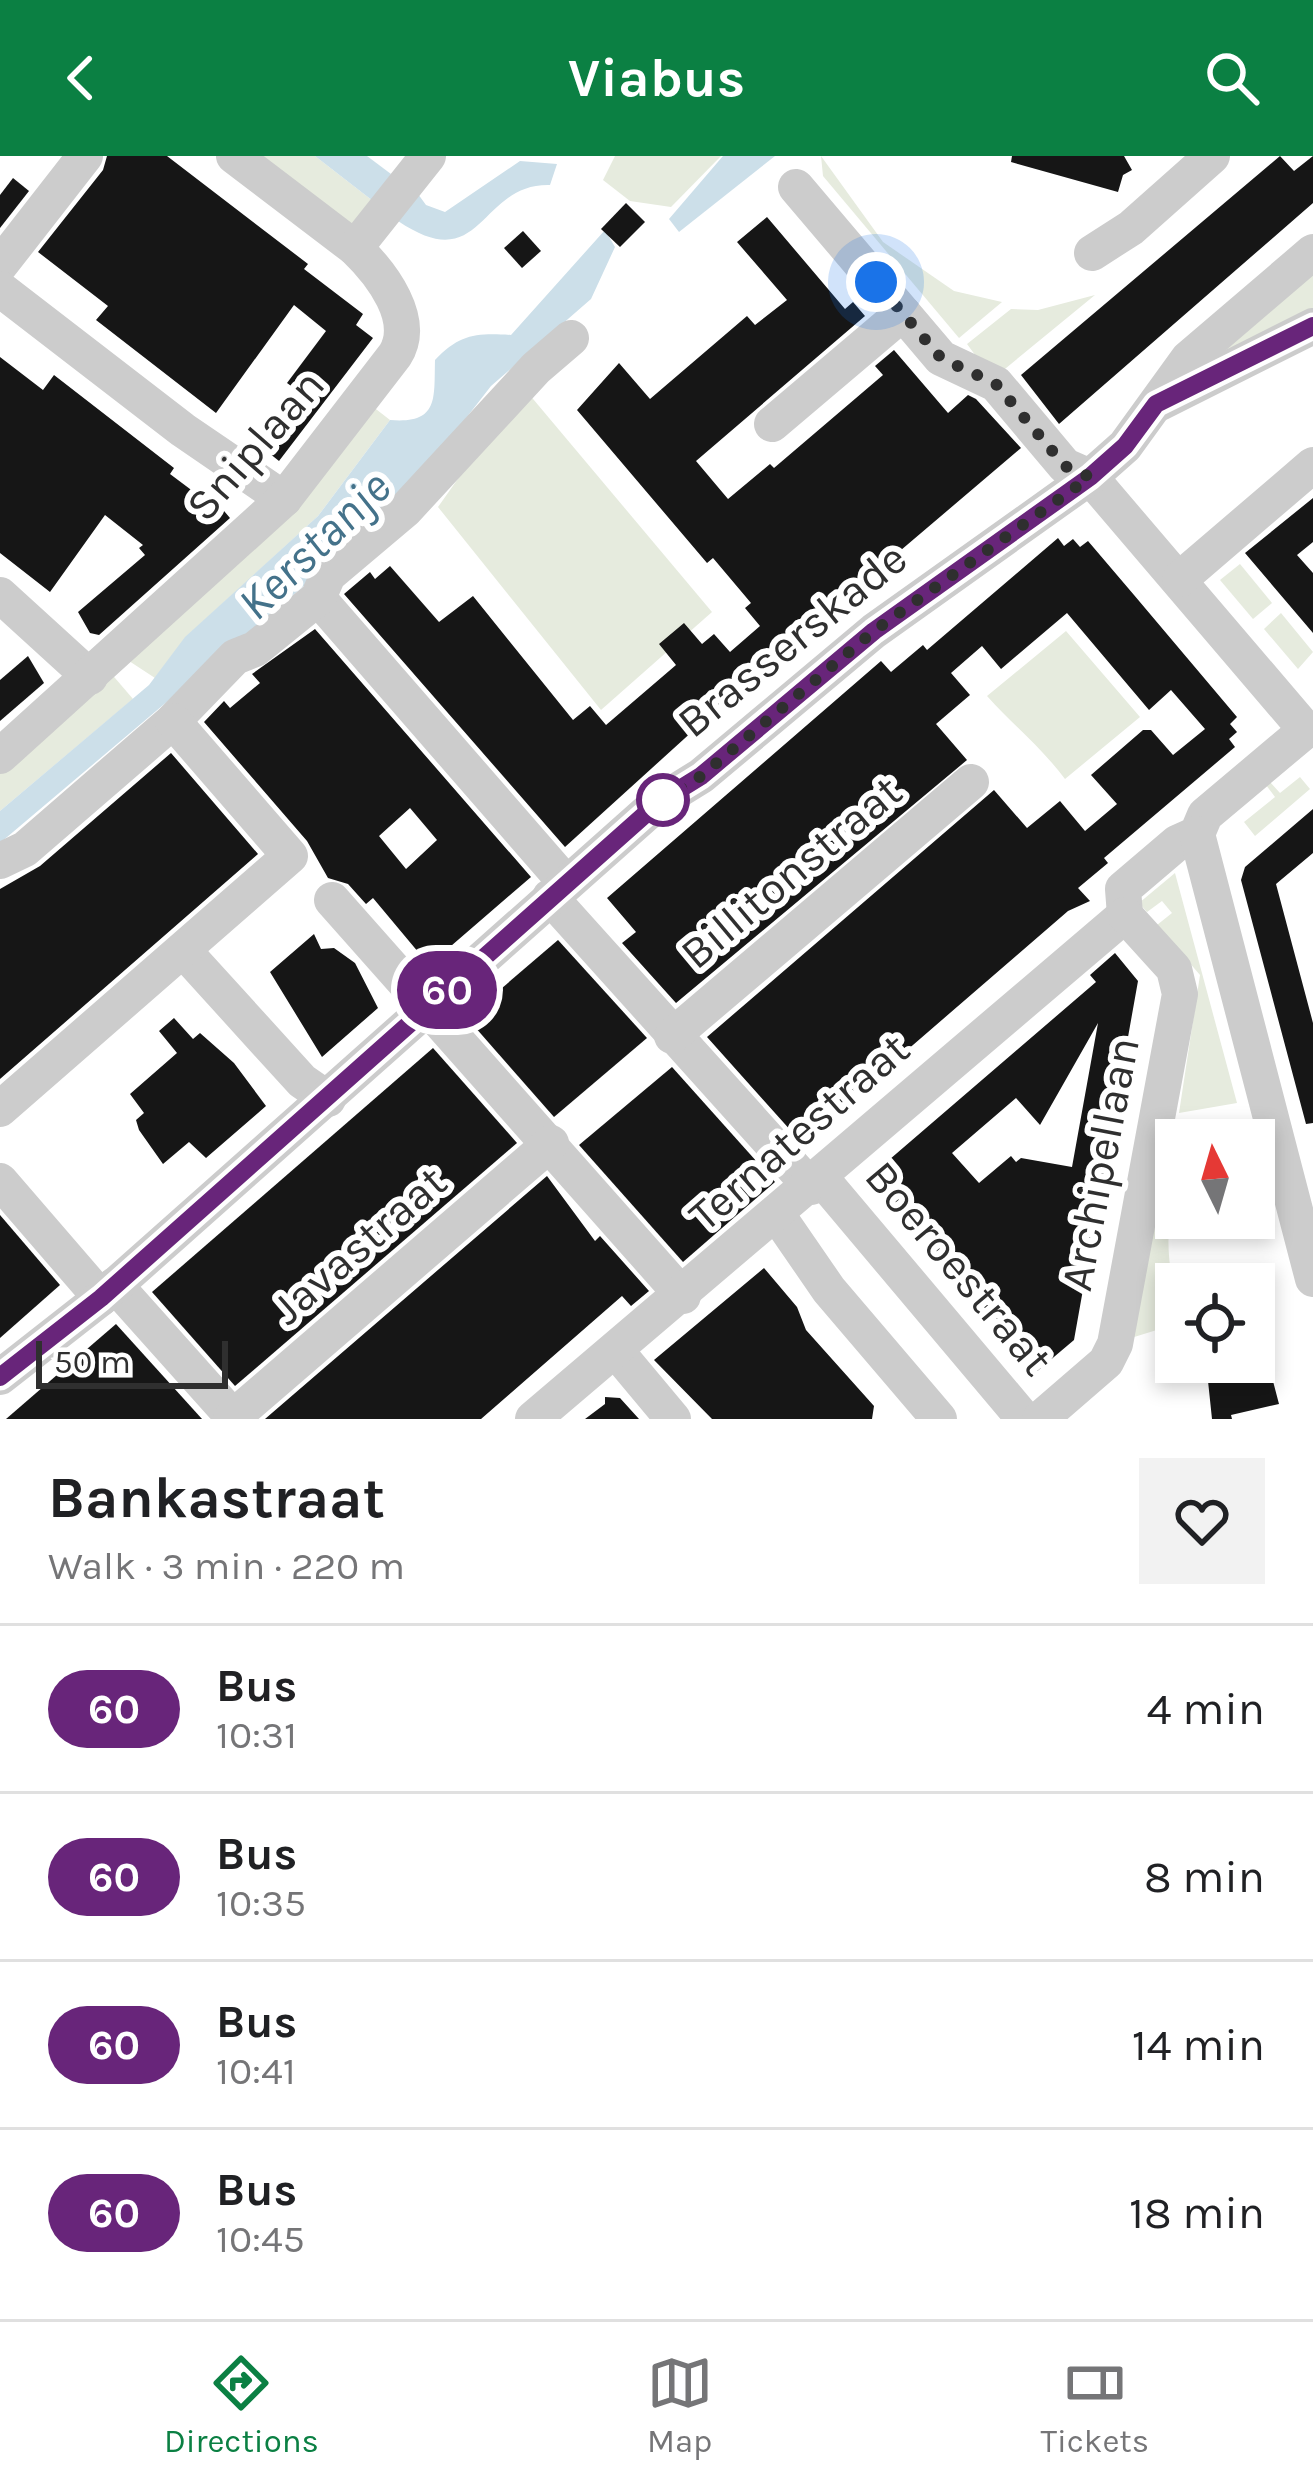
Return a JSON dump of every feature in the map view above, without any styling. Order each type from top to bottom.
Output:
[{"type":"street","points":[[0,265],[85,156]]},
{"type":"street","points":[[234,156],[355,248],[428,156]]},
{"type":"street","points":[[1092,253],[1192,164]]},
{"type":"street","points":[[796,187],[941,358],[996,384],[1065,466],[1090,477],[1306,730],[1205,815],[1197,834],[1313,1279]]},
{"type":"street","name":"Sniplaan","points":[[0,756],[284,499],[405,338],[394,303],[371,264],[355,248]]},
{"type":"street","name":"Brasserskade","points":[[0,1378],[108,1292],[558,890],[874,631],[1090,477],[1125,446],[1188,359],[1313,252]]},
{"type":"street","points":[[0,289],[183,430],[284,499]]},
{"type":"street","points":[[772,424],[903,313]]},
{"type":"street","name":"Brasserskade","points":[[1156,404],[1313,326]]},
{"type":"street","points":[[0,861],[25,850],[173,721],[235,657],[255,649],[318,598],[328,575],[393,520],[536,368],[572,338]]},
{"type":"street","points":[[1180,579],[1313,465]]},
{"type":"street","points":[[0,596],[90,677]]},
{"type":"street","name":"Boeroestraat","points":[[318,598],[672,1036],[816,1182],[1024,1419]]},
{"type":"street","points":[[0,1109],[290,856],[173,721]]},
{"type":"street","name":"Billitonstraat","points":[[672,1036],[971,782]]},
{"type":"street","points":[[1125,914],[1123,889],[1177,843],[1197,834]]},
{"type":"street","points":[[332,900],[683,1296]]},
{"type":"street","name":"Ternatestraat","points":[[533,1419],[778,1216],[1125,914]]},
{"type":"street","name":"Archipellaan","points":[[1040,1419],[1106,1362],[1115,1344],[1180,994],[1174,969],[1125,914]]},
{"type":"street","points":[[183,950],[302,1081],[328,1099]]},
{"type":"street","name":"Javastraat","points":[[232,1418],[550,1143]]},
{"type":"street","points":[[0,1181],[232,1418]]},
{"type":"street","points":[[778,1216],[829,1290],[939,1419]]},
{"type":"street","points":[[617,1352],[674,1419]]},
{"type":"shaded area","points":[[254,156],[315,156],[373,201],[350,229]]},
{"type":"shaded area","points":[[615,156],[721,156],[671,207],[630,201],[603,180]]},
{"type":"shaded area","points":[[821,156],[883,242],[954,291],[1002,302],[959,338],[823,176]]},
{"type":"shaded area","points":[[1313,270],[1313,311],[1191,374]]},
{"type":"shaded area","points":[[1095,295],[1000,373],[981,363],[967,344],[1011,309],[1038,310]]},
{"type":"shaded area","points":[[523,387],[712,612],[601,710],[438,507]]},
{"type":"shaded area","points":[[372,406],[390,420],[318,516],[186,637],[155,678],[126,659]]},
{"type":"shaded area","points":[[1240,564],[1272,603],[1253,619],[1220,580]]},
{"type":"shaded area","points":[[1281,613],[1313,652],[1298,669],[1264,629]]},
{"type":"shaded area","points":[[1066,631],[1140,717],[1065,779],[987,696]]},
{"type":"shaded area","points":[[109,671],[133,699],[0,811],[0,768]]},
{"type":"shaded area","points":[[1300,777],[1310,789],[1255,836],[1244,822],[1275,797],[1266,785],[1269,781],[1280,793]]},
{"type":"shaded area","points":[[1175,873],[1237,1103],[1179,1113],[1200,975],[1157,925],[1172,913],[1162,901],[1147,912],[1139,903]]},
{"type":"shaded area","points":[[1153,1209],[1155,1239],[1169,1239],[1170,1263],[1155,1263],[1155,1331],[1131,1338]]},
{"type":"water","points":[[315,156],[367,156],[391,174],[373,201]]},
{"type":"water","points":[[723,156],[775,156],[679,232],[669,219]]},
{"type":"water","points":[[520,161],[557,164],[550,185],[526,188],[508,198],[465,235],[448,240],[426,236],[398,221],[418,194],[426,205],[445,212]]},
{"type":"water","name":"Kerstanje","points":[[605,230],[615,247],[591,299],[491,386],[428,467],[350,547],[0,843],[0,811],[149,685],[185,637],[318,516],[390,420],[426,413],[433,397],[435,360],[469,337],[511,335]]},
{"type":"building","points":[[107,156],[167,156],[308,264],[304,269],[363,314],[356,325],[373,338],[279,461],[254,441],[294,388],[287,383],[326,331],[294,305],[216,413],[96,320],[108,306],[38,252],[103,170]]},
{"type":"building","points":[[1012,156],[1124,156],[1132,170],[1123,175],[1118,192],[1011,162]]},
{"type":"building","points":[[1280,156],[1294,171],[1313,156],[1313,203],[1059,424],[1021,375]]},
{"type":"building","points":[[13,178],[29,191],[0,228],[0,195]]},
{"type":"building","points":[[626,203],[645,222],[620,247],[601,229]]},
{"type":"building","points":[[767,217],[845,309],[853,302],[865,316],[696,461],[728,499],[770,464],[774,468],[883,375],[875,366],[894,350],[948,413],[968,395],[1021,448],[760,670],[565,847],[344,594],[370,572],[375,579],[390,566],[439,622],[473,596],[573,720],[590,706],[606,725],[676,665],[659,644],[684,623],[702,644],[714,634],[730,652],[760,626],[745,608],[751,603],[713,558],[707,563],[577,410],[619,363],[650,399],[747,316],[755,325],[787,300],[737,242]]},
{"type":"building","points":[[523,231],[541,251],[522,268],[504,248]]},
{"type":"building","points":[[0,357],[43,390],[54,375],[174,468],[170,474],[202,498],[208,492],[230,518],[99,635],[90,633],[78,612],[145,555],[139,548],[143,545],[105,515],[50,592],[0,553]]},
{"type":"building","points":[[1313,498],[1313,542],[1297,555],[1313,573],[1313,633],[1245,553]]},
{"type":"building","points":[[1058,538],[1064,546],[1073,539],[1080,547],[1088,541],[1134,595],[1237,717],[1230,724],[1237,732],[1229,739],[1235,747],[1104,858],[1108,863],[1078,888],[1090,901],[1068,911],[832,1115],[823,1129],[801,1142],[707,1037],[994,790],[1027,828],[1060,801],[1085,831],[1117,804],[1091,775],[1143,730],[1151,730],[1173,755],[1205,729],[1171,690],[1149,710],[1067,613],[1001,669],[982,646],[951,673],[970,695],[936,724],[967,760],[676,1003],[622,943],[636,932],[607,898],[881,661],[891,672],[923,645],[927,650]]},
{"type":"building","points":[[315,629],[531,877],[429,965],[373,898],[366,904],[348,884],[328,878],[307,841],[204,722],[224,701],[230,708],[260,683],[252,674]],"holes":[[[410,808],[437,840],[406,869],[379,836]]]},
{"type":"building","points":[[28,656],[44,683],[0,721],[0,680]]},
{"type":"building","points":[[171,753],[258,854],[0,1079],[0,889],[40,866]]},
{"type":"building","points":[[1313,809],[1313,853],[1276,884],[1313,1023],[1313,1123],[1306,1124],[1241,880],[1245,867]]},
{"type":"building","points":[[314,934],[321,949],[334,948],[355,963],[378,1008],[322,1057],[270,972]]},
{"type":"building","points":[[558,940],[647,1038],[554,1117],[467,1018]]},
{"type":"building","points":[[1115,953],[1138,981],[1074,1340],[1035,1373],[868,1178],[1096,982],[1090,975]],"holes":[[[1098,1023],[1072,1167],[1021,1158],[1016,1162],[1011,1156],[979,1183],[952,1153],[1016,1098],[1040,1125]]]},
{"type":"building","points":[[174,1018],[193,1039],[200,1033],[234,1063],[266,1106],[206,1158],[189,1142],[163,1164],[139,1130],[136,1120],[144,1113],[130,1094],[177,1053],[159,1031]]},
{"type":"building","points":[[433,1048],[517,1143],[235,1386],[152,1292]]},
{"type":"building","points":[[672,1067],[775,1182],[683,1262],[579,1145]]},
{"type":"building","points":[[547,1176],[595,1241],[600,1236],[649,1291],[631,1306],[622,1296],[481,1419],[265,1419]]},
{"type":"building","points":[[0,1215],[60,1285],[0,1338]]},
{"type":"building","points":[[764,1268],[797,1307],[806,1330],[874,1406],[872,1419],[712,1419],[654,1360]]},
{"type":"building","points":[[116,1324],[202,1419],[6,1419],[87,1349]]},
{"type":"building","points":[[1208,1383],[1274,1383],[1279,1404],[1231,1415],[1232,1419],[1212,1419]]},
{"type":"building","points":[[605,1397],[620,1398],[639,1419],[585,1419],[605,1404]]},
{"type":"bus line","name":"60","points":[[0,1377],[26,1362],[101,1298],[659,802],[701,776],[874,631],[1090,477],[1125,446],[1156,404],[1313,326]]},
{"type":"route","points":[[663,800],[701,776],[874,631],[1090,477],[1065,466],[996,384],[941,358],[876,282]]}]
